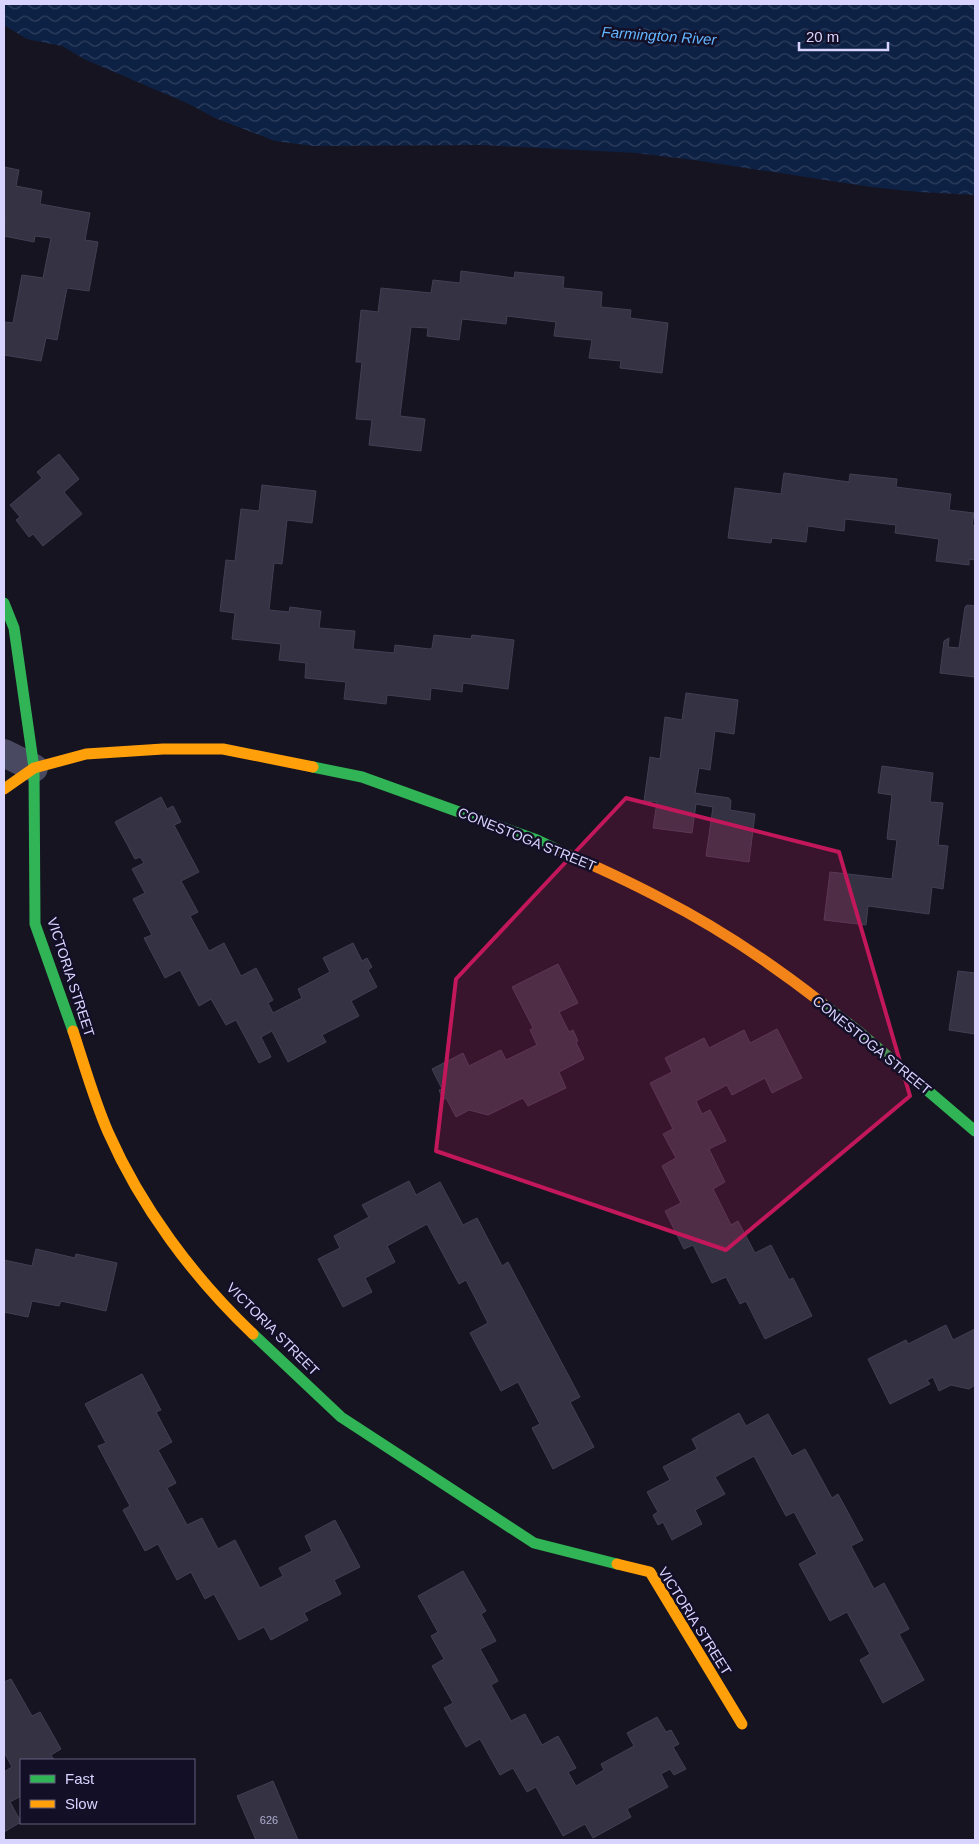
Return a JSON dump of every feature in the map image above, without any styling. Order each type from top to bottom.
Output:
[{"type":"street","name":"VICTORIA STREET","points":[[4,603],[14,628],[34,768],[35,924],[107,1130],[133,1184],[167,1235],[236,1318],[341,1417],[534,1542],[650,1572],[742,1724]]},
{"type":"street","name":"CONESTOGA STREET","points":[[4,789],[34,768],[86,754],[163,749],[223,750],[362,777],[537,840],[663,899],[745,948],[791,979],[858,1031],[975,1131]]},
{"type":"street","points":[[4,753],[34,768]]},
{"type":"highlighted area","points":[[626,798],[839,852],[910,1096],[726,1250],[436,1151],[456,979]]},
{"type":"water","name":"Farmington River","points":[[4,4],[975,4],[975,195],[871,187],[636,153],[483,145],[313,146],[275,141],[215,118],[189,104],[84,59],[62,46],[27,39],[4,25]]},
{"type":"building","points":[[4,167],[19,170],[16,186],[42,191],[40,204],[90,213],[85,240],[98,242],[89,291],[67,288],[57,340],[46,338],[41,361],[4,355],[4,322],[13,323],[22,275],[43,278],[51,238],[35,236],[34,242],[4,236]]},
{"type":"building","points":[[461,271],[514,278],[515,272],[564,277],[563,288],[602,292],[601,307],[631,310],[630,318],[668,323],[662,373],[620,368],[621,361],[589,358],[592,340],[554,336],[556,322],[507,316],[506,324],[462,319],[459,340],[427,336],[428,328],[411,327],[400,416],[425,419],[421,451],[369,445],[372,420],[356,419],[362,362],[356,362],[361,310],[378,312],[381,288],[431,293],[433,280],[460,283]]},
{"type":"building","points":[[59,454],[79,479],[64,492],[82,514],[43,546],[33,534],[29,537],[16,520],[20,517],[10,505],[42,478],[37,472]]},
{"type":"building","points":[[784,473],[849,482],[850,474],[897,479],[896,487],[951,494],[949,510],[974,513],[972,525],[975,526],[975,560],[969,559],[969,565],[936,561],[939,539],[895,533],[896,525],[845,519],[844,531],[808,526],[806,542],[772,538],[771,543],[728,538],[735,488],[781,494]]},
{"type":"building","points":[[262,485],[316,491],[312,523],[287,520],[282,564],[274,563],[269,610],[289,612],[290,607],[321,611],[319,628],[355,631],[353,649],[394,653],[395,645],[430,649],[432,648],[434,635],[471,639],[472,635],[514,640],[508,689],[463,683],[462,692],[431,688],[430,700],[387,695],[386,704],[344,699],[346,682],[305,678],[306,663],[279,660],[281,644],[232,639],[235,613],[220,611],[226,560],[235,561],[241,509],[259,511]]},
{"type":"building","points":[[967,605],[975,606],[975,677],[940,673],[944,641],[949,638],[948,647],[959,648],[965,607]]},
{"type":"building","points":[[686,693],[738,700],[734,734],[715,731],[710,770],[699,768],[695,793],[729,798],[731,801],[730,810],[755,814],[749,862],[706,856],[713,807],[696,804],[692,833],[653,828],[657,802],[644,801],[650,757],[660,759],[665,717],[682,720]]},
{"type":"building","points":[[882,766],[933,773],[930,802],[943,803],[938,845],[948,846],[943,889],[932,887],[929,914],[868,906],[866,925],[824,920],[830,872],[892,879],[897,840],[887,839],[892,795],[878,793]]},
{"type":"building","points":[[161,797],[167,809],[173,806],[181,822],[174,825],[199,872],[181,881],[198,912],[190,916],[209,951],[224,943],[241,976],[256,968],[273,1000],[268,1003],[273,1013],[302,998],[298,989],[330,972],[323,958],[353,943],[362,961],[367,958],[372,967],[368,970],[377,987],[351,1001],[359,1016],[322,1035],[326,1042],[288,1062],[272,1031],[261,1037],[271,1057],[259,1063],[236,1020],[226,1025],[211,999],[199,1006],[180,970],[165,978],[144,938],[152,935],[133,899],[145,893],[132,869],[144,863],[140,857],[135,859],[115,822]]},
{"type":"building","points":[[558,964],[578,1003],[559,1012],[569,1032],[573,1030],[584,1059],[559,1072],[566,1088],[528,1106],[523,1098],[488,1115],[469,1110],[456,1117],[446,1098],[443,1100],[439,1090],[442,1089],[432,1069],[463,1053],[469,1066],[501,1050],[506,1060],[537,1045],[530,1030],[533,1028],[512,987]]},
{"type":"building","points":[[958,971],[975,973],[975,1034],[949,1030]]},
{"type":"building","points":[[777,1029],[802,1078],[772,1093],[765,1078],[732,1095],[727,1085],[696,1101],[702,1114],[710,1110],[726,1141],[709,1149],[725,1182],[713,1189],[731,1225],[738,1221],[755,1253],[771,1245],[789,1280],[793,1278],[812,1316],[765,1339],[746,1301],[740,1304],[726,1277],[712,1283],[693,1245],[684,1249],[665,1211],[681,1203],[662,1166],[676,1158],[663,1134],[673,1129],[650,1083],[672,1072],[665,1058],[704,1038],[709,1048],[744,1030],[750,1043]]},
{"type":"building","points":[[409,1181],[416,1195],[440,1182],[463,1225],[477,1218],[502,1266],[508,1262],[580,1397],[570,1402],[594,1447],[553,1469],[532,1428],[540,1424],[518,1382],[501,1391],[470,1333],[488,1323],[466,1280],[459,1284],[427,1224],[387,1246],[395,1262],[365,1278],[372,1292],[343,1307],[318,1259],[340,1248],[334,1236],[369,1217],[362,1205]]},
{"type":"building","points":[[36,1249],[75,1258],[76,1254],[117,1263],[106,1311],[61,1301],[59,1306],[32,1301],[28,1317],[4,1312],[4,1260],[32,1266]]},
{"type":"building","points":[[946,1325],[953,1340],[975,1329],[975,1385],[969,1389],[951,1385],[939,1391],[933,1377],[927,1380],[930,1384],[890,1404],[868,1359],[906,1340],[908,1344]]},
{"type":"building","points":[[142,1374],[161,1410],[156,1412],[172,1442],[158,1450],[176,1483],[167,1488],[187,1525],[202,1518],[218,1549],[235,1540],[260,1588],[283,1576],[279,1568],[312,1551],[305,1536],[335,1520],[360,1567],[334,1580],[341,1594],[304,1613],[308,1620],[271,1640],[264,1627],[239,1640],[214,1594],[205,1599],[191,1572],[177,1580],[158,1544],[145,1551],[123,1510],[130,1506],[98,1446],[106,1443],[85,1404]]},
{"type":"building","points":[[739,1413],[746,1426],[768,1414],[792,1456],[805,1449],[832,1498],[838,1494],[863,1540],[851,1546],[874,1589],[884,1583],[909,1629],[899,1634],[924,1680],[883,1703],[860,1660],[870,1654],[847,1612],[830,1621],[799,1564],[817,1554],[794,1512],[786,1516],[754,1456],[715,1477],[725,1494],[695,1510],[702,1524],[672,1540],[663,1522],[658,1525],[653,1515],[658,1512],[647,1492],[670,1480],[663,1467],[697,1449],[692,1439]]},
{"type":"building","points":[[463,1571],[486,1611],[481,1614],[496,1641],[480,1649],[498,1681],[491,1685],[511,1721],[525,1714],[542,1745],[558,1736],[576,1768],[568,1772],[576,1786],[604,1770],[601,1764],[634,1746],[627,1733],[657,1717],[666,1732],[671,1730],[679,1744],[673,1747],[686,1769],[674,1775],[670,1769],[661,1774],[668,1787],[627,1809],[631,1817],[593,1838],[585,1824],[563,1836],[536,1787],[527,1792],[513,1768],[500,1775],[480,1739],[466,1747],[444,1708],[453,1703],[432,1666],[444,1659],[431,1636],[438,1632],[418,1596]]},
{"type":"building","points":[[11,1679],[32,1716],[40,1712],[61,1749],[51,1755],[53,1759],[20,1759],[20,1797],[10,1802],[20,1823],[4,1832],[4,1772],[12,1767],[4,1752],[4,1682]]},
{"type":"building","points":[[273,1781],[298,1840],[256,1840],[237,1796]]},
{"type":"traffic: fast","points":[[4,603],[14,628],[34,768],[35,924],[73,1031]]},
{"type":"traffic: fast","points":[[313,767],[362,777],[537,840],[558,850]]},
{"type":"traffic: fast","points":[[822,1003],[858,1031],[975,1131]]},
{"type":"traffic: fast","points":[[253,1334],[341,1417],[534,1543],[617,1564]]},
{"type":"traffic: slow","points":[[4,789],[34,768],[86,754],[163,749],[223,749],[313,767]]},
{"type":"traffic: slow","points":[[558,850],[636,886],[704,922],[784,974],[822,1003]]},
{"type":"traffic: slow","points":[[73,1031],[103,1120],[121,1160],[136,1187],[170,1240],[189,1265],[253,1334]]},
{"type":"traffic: slow","points":[[617,1564],[650,1572],[742,1724]]}]
